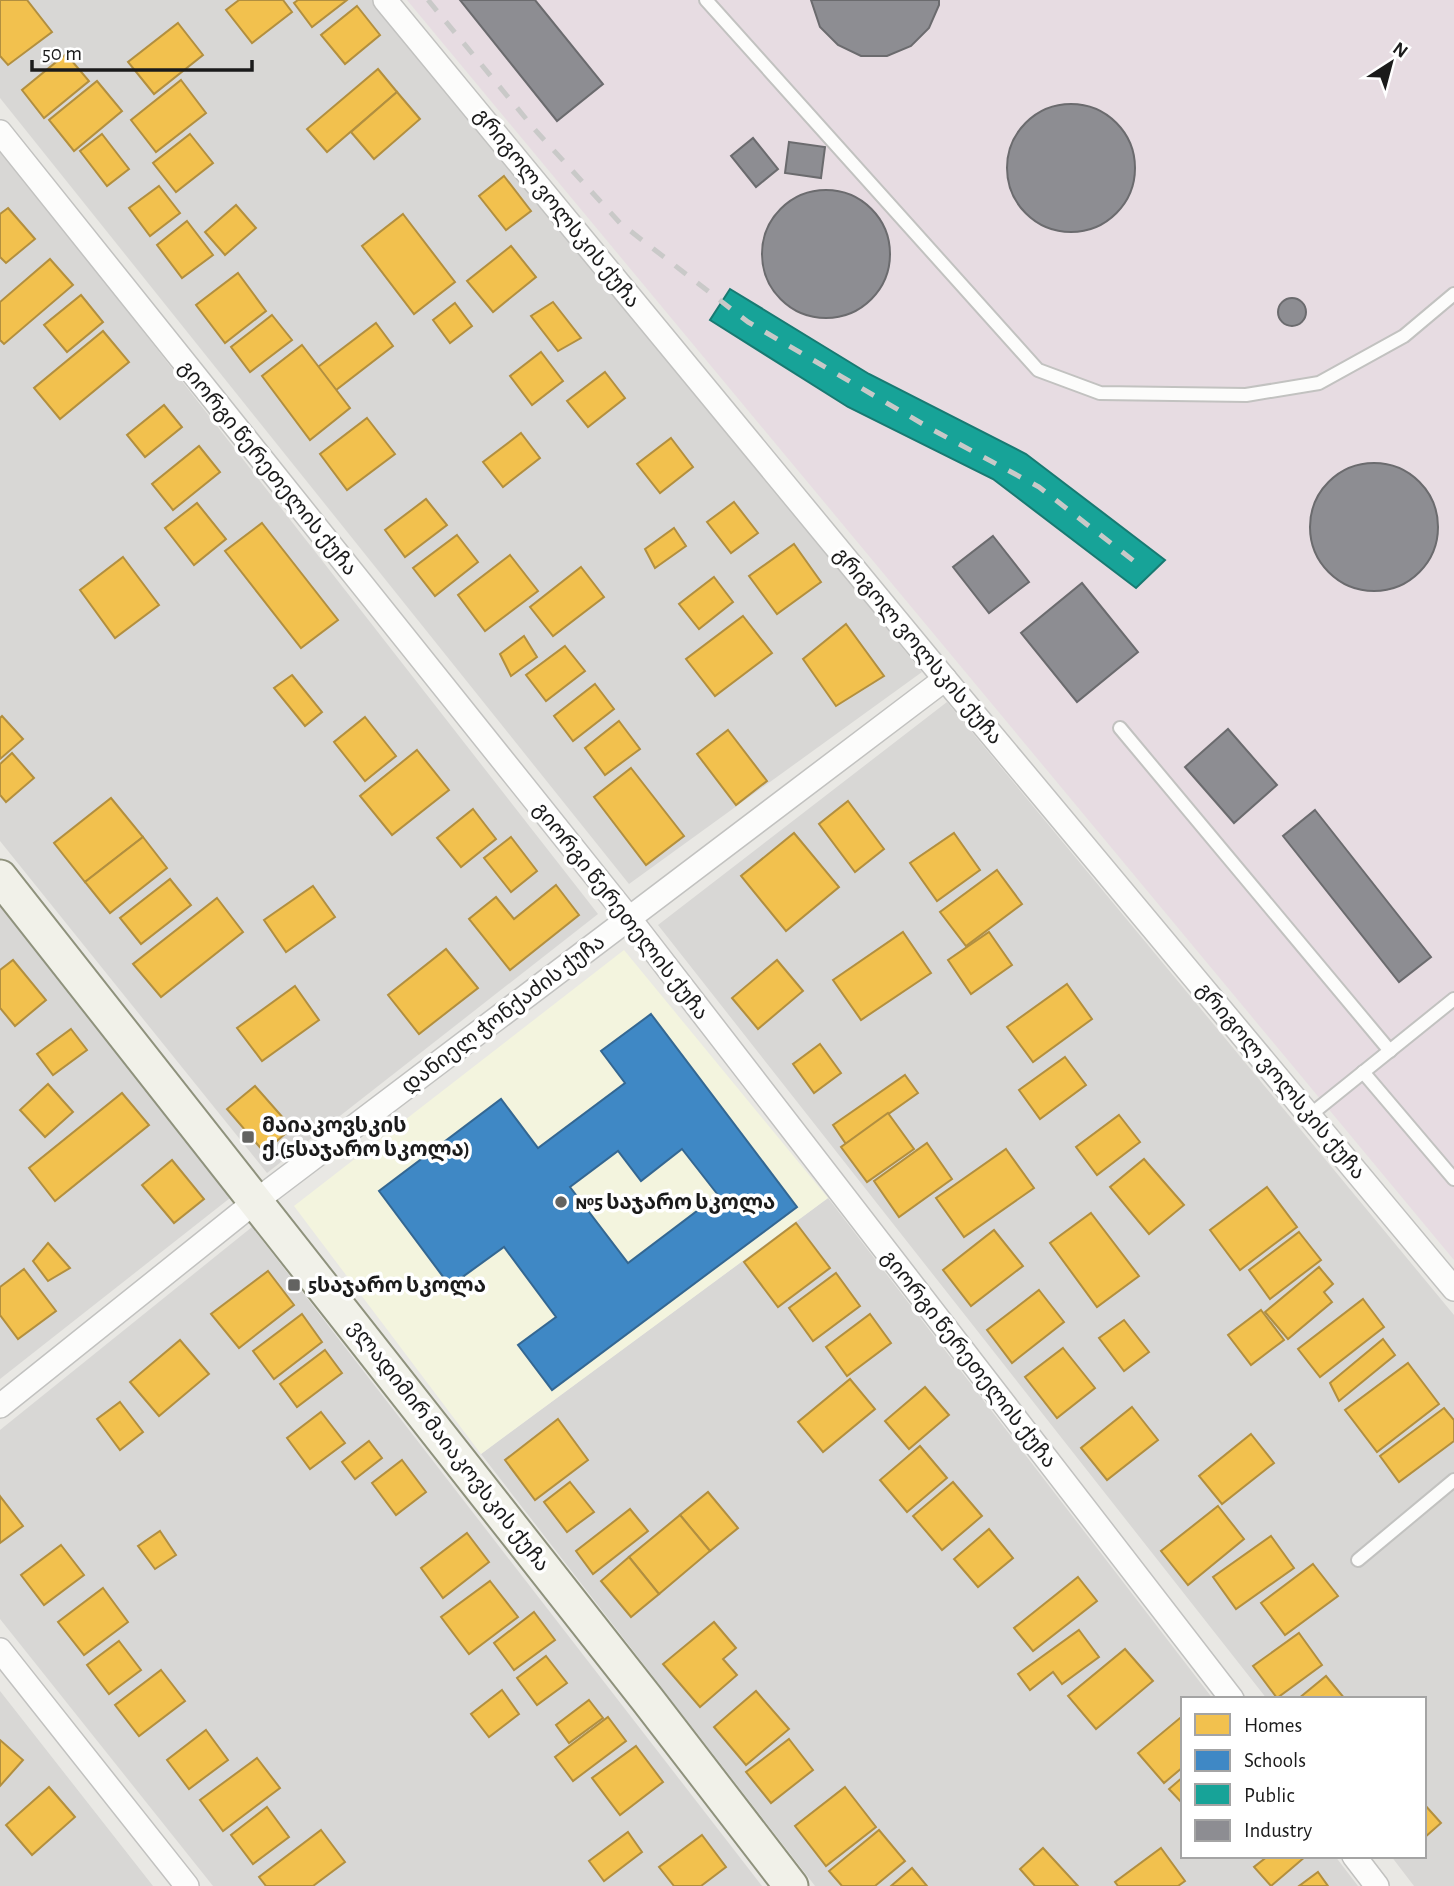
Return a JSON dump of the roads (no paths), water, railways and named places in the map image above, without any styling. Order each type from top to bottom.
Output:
[{"type":"main road","name":"ვლადიმირ მაიაკოვსკის ქუჩა","points":[[0,877],[639,1688],[791,1886]]},
{"type":"street","name":"გრიგოლ ვოლსკის ქუჩა","points":[[385,0],[945,680],[1454,1289]]},
{"type":"street","name":"გიორგი წერეთელის ქუჩა","points":[[0,132],[628,918],[1230,1697]]},
{"type":"street","name":"დანიელ ჭონქაძის ქუჩა","points":[[0,1406],[256,1201],[945,680]]},
{"type":"street","points":[[0,1650],[182,1884]]},
{"type":"street","points":[[1356,1858],[1377,1886]]},
{"type":"lane","points":[[706,0],[1038,370],[1100,393],[1246,396],[1319,383],[1404,336],[1454,294]]},
{"type":"lane","points":[[1120,728],[1390,1051]]},
{"type":"lane","points":[[1310,1115],[1454,999]]},
{"type":"lane","points":[[1363,1072],[1454,1179]]},
{"type":"lane","points":[[1358,1560],[1454,1480]]},
{"type":"railway","points":[[428,0],[537,132],[620,223],[748,322],[933,430],[1039,487],[1139,565]]},
{"type":"place","name":"მაიაკოვსკის ქ.(5საჯარო სკოლა)","points":[[248,1137]]},
{"type":"place","name":"№5 საჯარო სკოლა","points":[[561,1202]]},
{"type":"place","name":"5საჯარო სკოლა","points":[[294,1285]]}]
